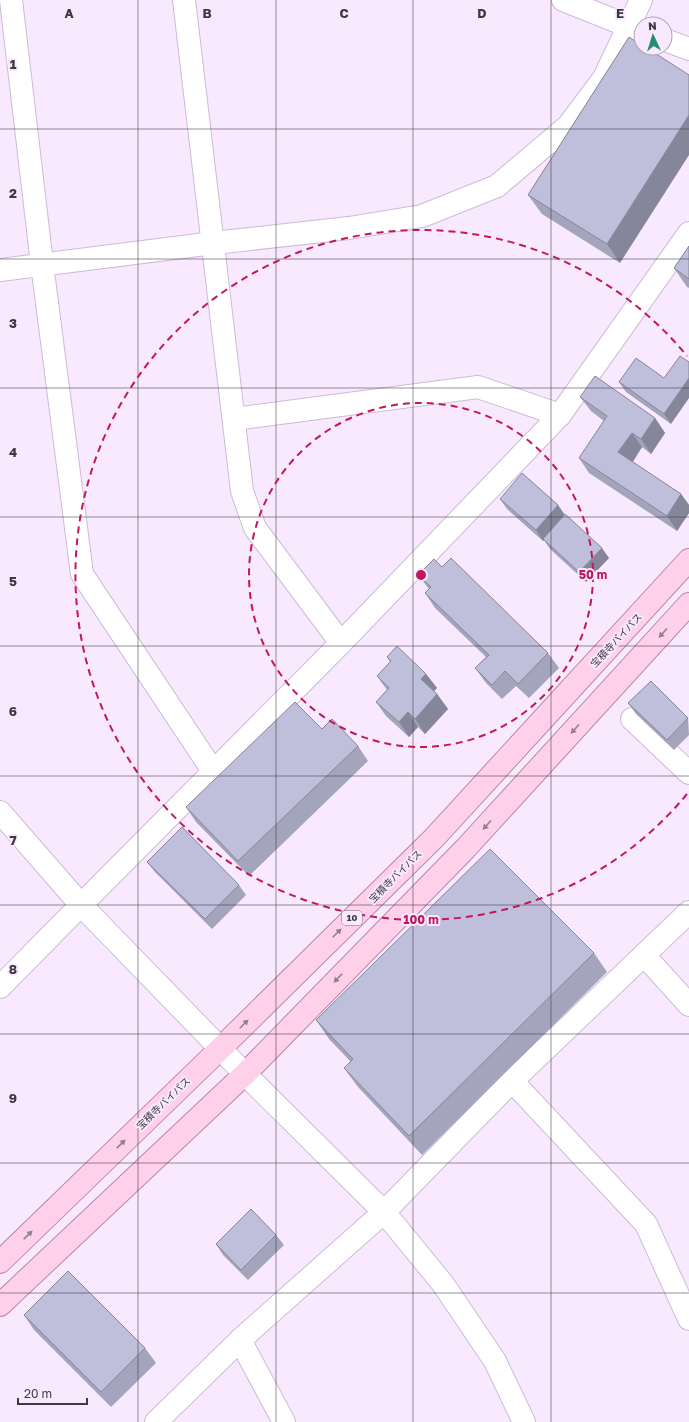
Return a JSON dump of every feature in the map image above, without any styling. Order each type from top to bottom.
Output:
[{"type":"main road","name":"宝積寺バイパス","points":[[0,1262],[221,1048],[434,838],[689,560]]},
{"type":"main road","points":[[0,1305],[245,1074],[465,849],[689,604]]},
{"type":"street","points":[[11,0],[42,264],[82,574],[213,771]]},
{"type":"street","points":[[184,0],[214,243],[242,491],[255,528],[341,643]]},
{"type":"street","points":[[563,0],[633,28]]},
{"type":"street","points":[[638,16],[641,0]]},
{"type":"street","points":[[0,270],[214,243],[349,228],[422,216],[497,186],[568,126],[604,78],[633,32]]},
{"type":"street","points":[[673,43],[689,49]]},
{"type":"street","points":[[0,988],[341,643],[560,415],[689,233]]},
{"type":"street","points":[[234,419],[478,387],[560,415]]},
{"type":"street","points":[[632,719],[689,773]]},
{"type":"street","points":[[0,812],[81,905],[245,1074],[384,1212],[443,1284],[487,1348],[495,1361],[524,1422]]},
{"type":"street","points":[[156,1422],[240,1340],[384,1212],[512,1081],[689,912]]},
{"type":"street","points":[[644,955],[689,1005]]},
{"type":"street","points":[[512,1081],[646,1224],[689,1319]]},
{"type":"street","points":[[240,1340],[284,1422]]},
{"type":"building","points":[[629,37],[633,40],[633,56],[659,56],[689,75],[689,115],[607,244],[528,195]]},
{"type":"building","points":[[689,246],[689,279],[674,268]]},
{"type":"building","points":[[680,356],[689,362],[689,378],[664,414],[619,382],[636,358],[664,378]]},
{"type":"building","points":[[595,376],[655,418],[641,439],[632,433],[618,452],[681,494],[667,516],[579,458],[607,416],[580,397]]},
{"type":"building","points":[[522,473],[558,505],[536,530],[500,499]]},
{"type":"building","points":[[565,514],[602,548],[579,572],[543,539]]},
{"type":"building","points":[[451,558],[548,653],[518,684],[505,671],[492,685],[475,668],[489,655],[425,593],[431,587],[418,575],[434,559],[442,567]]},
{"type":"building","points":[[397,646],[426,674],[421,679],[437,694],[415,719],[408,712],[399,722],[376,702],[389,688],[377,676],[391,661],[387,657]]},
{"type":"building","points":[[651,681],[688,718],[667,740],[628,703]]},
{"type":"building","points":[[295,702],[322,729],[332,719],[358,746],[238,861],[186,807]]},
{"type":"building","points":[[182,827],[239,885],[205,919],[147,862]]},
{"type":"building","points":[[490,849],[594,953],[409,1136],[344,1068],[353,1059],[316,1020]]},
{"type":"building","points":[[251,1209],[276,1235],[241,1270],[216,1244]]},
{"type":"building","points":[[68,1271],[145,1348],[101,1392],[24,1315]]}]
